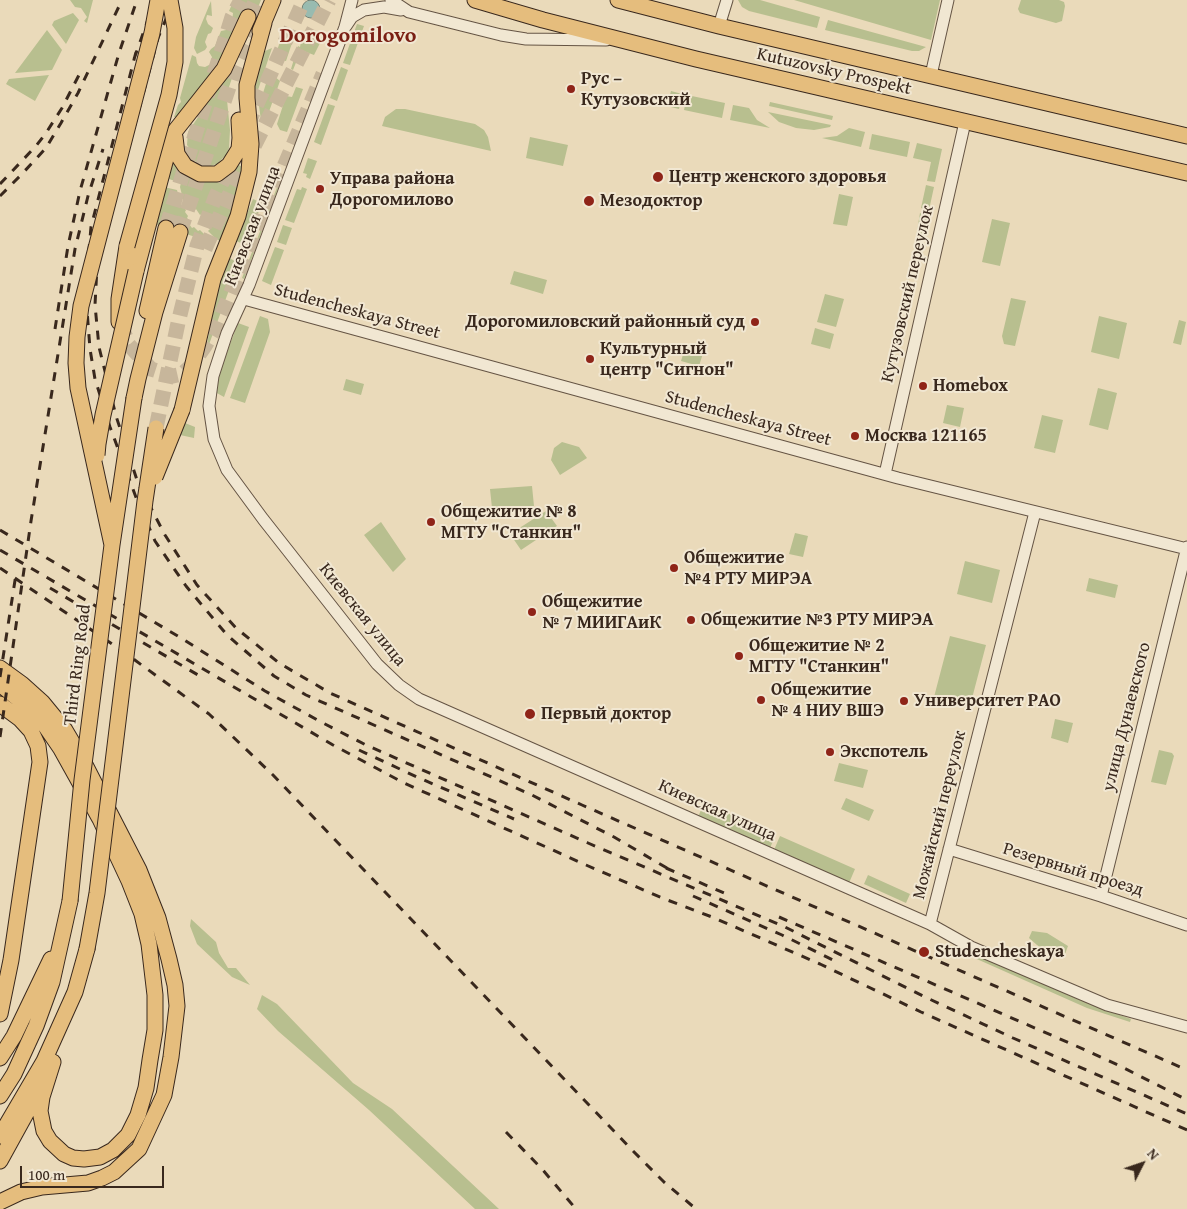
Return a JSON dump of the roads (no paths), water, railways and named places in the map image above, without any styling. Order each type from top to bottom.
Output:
[{"type":"main road","points":[[112,545],[78,388],[76,363],[77,337],[81,306],[152,34],[158,0]]},
{"type":"main road","points":[[119,322],[119,299],[127,246],[169,94],[175,62],[175,28],[170,0]]},
{"type":"main road","points":[[175,131],[177,154],[180,160],[192,171],[200,174],[217,174],[236,157],[240,138],[238,100],[242,72],[274,0]]},
{"type":"main road","name":"Kutuzovsky Prospekt","points":[[475,0],[623,41],[1187,174]]},
{"type":"main road","name":"Kutuzovsky Prospekt","points":[[618,0],[719,26],[1187,136]]},
{"type":"main road","points":[[97,473],[98,444],[103,415],[136,271],[169,147],[175,131],[224,69],[248,18]]},
{"type":"main road","points":[[145,501],[182,410],[213,278],[238,216],[249,172],[251,144],[247,85],[264,23]]},
{"type":"main road","name":"Third Ring Road","points":[[0,1096],[14,1074],[36,1026],[52,982],[64,931],[70,900],[82,780],[112,545],[134,398],[173,230]]},
{"type":"main road","points":[[0,684],[33,711],[61,749],[100,819],[129,881],[142,914],[149,944],[155,995],[155,1030],[146,1088],[138,1115],[128,1135],[122,1143],[100,1157],[84,1159],[64,1154],[50,1141],[44,1131],[40,1111],[42,1097],[65,1027],[87,949],[97,893],[145,501],[156,428]]},
{"type":"main road","points":[[0,668],[42,702],[65,730],[81,757],[139,870],[158,918],[170,959],[177,1006],[174,1040],[164,1095],[139,1149],[114,1172],[102,1178],[88,1183],[42,1187],[21,1192],[0,1202]]},
{"type":"main road","points":[[0,704],[20,719],[31,731],[38,746],[40,762],[11,960],[0,1014]]},
{"type":"main road","points":[[0,1058],[14,1036],[64,931]]},
{"type":"main road","points":[[0,1136],[44,1061],[75,992]]},
{"type":"main road","points":[[0,1161],[53,1062]]},
{"type":"street","name":"Киевская улица","points":[[352,0],[345,27],[244,299],[227,333],[213,376],[210,395],[210,421],[218,452],[238,487],[388,676],[419,699],[930,924],[971,947],[1107,1005],[1187,1027]]},
{"type":"street","points":[[391,0],[409,12]]},
{"type":"street","points":[[719,26],[727,0]]},
{"type":"street","points":[[931,76],[948,0]]},
{"type":"street","name":"Киевская улица","points":[[345,27],[356,14],[372,8],[384,7],[501,35],[526,39],[623,41]]},
{"type":"street","name":"Кутузовский переулок","points":[[885,474],[966,122]]},
{"type":"street","name":"Studencheskaya Street","points":[[244,299],[885,474],[1187,548]]},
{"type":"street","name":"Можайский переулок","points":[[930,924],[1036,512]]},
{"type":"street","name":"улица Дунаевского","points":[[1101,896],[1187,548]]},
{"type":"street","name":"Резервный проезд","points":[[949,849],[1187,925]]},
{"type":"water","points":[[311,0],[317,3],[320,9],[317,15],[311,18],[305,15],[302,9],[305,3]]},
{"type":"tunnel","points":[[166,228],[232,17],[241,0]]},
{"type":"tunnel","points":[[248,17],[256,0]]},
{"type":"tunnel","points":[[247,126],[304,0]]},
{"type":"tunnel","points":[[205,249],[230,193],[329,0]]},
{"type":"tunnel","points":[[180,232],[232,78],[261,15]]},
{"type":"tunnel","points":[[120,323],[129,345],[151,369],[173,376],[182,374],[192,365],[218,323],[323,74]]},
{"type":"tunnel","points":[[156,428],[178,323],[197,246],[215,198],[232,161]]},
{"type":"railway","points":[[0,196],[46,148],[78,93],[122,0]]},
{"type":"railway","points":[[55,329],[68,246],[80,191],[119,53],[137,0]]},
{"type":"railway","points":[[134,59],[155,0]]},
{"type":"railway","points":[[174,0],[158,38],[97,267],[95,305],[99,347],[116,416],[138,483],[165,535],[197,585],[236,628],[279,663],[330,693],[1187,1070]]},
{"type":"railway","points":[[136,52],[91,227],[87,310],[90,349],[95,379],[110,427],[137,500],[155,541],[186,586],[227,635],[274,676],[306,695],[532,795],[614,837],[672,871]]},
{"type":"railway","points":[[0,184],[46,133],[62,108],[80,73]]},
{"type":"railway","points":[[0,737],[31,521],[75,249],[88,196],[103,149]]},
{"type":"railway","points":[[0,530],[181,638],[265,691],[366,745],[785,927],[923,996],[1013,1038],[1187,1114]]},
{"type":"railway","points":[[0,550],[333,745],[404,783],[586,865],[820,964],[921,1012],[1187,1130]]},
{"type":"railway","points":[[0,568],[121,650],[209,714],[273,775],[633,1151],[664,1182],[696,1209]]},
{"type":"railway","points":[[0,677],[16,574]]},
{"type":"railway","points":[[50,588],[198,675]]},
{"type":"railway","points":[[359,750],[514,819]]},
{"type":"railway","points":[[666,868],[731,896]]},
{"type":"railway","points":[[693,896],[782,935],[837,962]]},
{"type":"railway","points":[[779,917],[1074,1045],[1187,1100]]},
{"type":"railway","points":[[506,1132],[542,1169],[576,1209]]},
{"type":"place","name":"Рус – Кутузовский","points":[[571,89]]},
{"type":"place","name":"Центр женского здоровья","points":[[658,177]]},
{"type":"place","name":"Управа района Дорогомилово","points":[[320,189]]},
{"type":"place","name":"Мезодоктор","points":[[589,201]]},
{"type":"place","name":"Дорогомиловский районный суд","points":[[755,322]]},
{"type":"place","name":"Культурный центр \"Сигнон\"","points":[[590,359]]},
{"type":"place","name":"Homebox","points":[[923,386]]},
{"type":"place","name":"Москва 121165","points":[[855,436]]},
{"type":"place","name":"Общежитие № 8 МГТУ \"Станкин\"","points":[[431,522]]},
{"type":"place","name":"Общежитие №4 РТУ МИРЭА","points":[[674,568]]},
{"type":"place","name":"Общежитие № 7 МИИГАиК","points":[[532,612]]},
{"type":"place","name":"Общежитие №3 РТУ МИРЭА","points":[[691,620]]},
{"type":"place","name":"Общежитие № 2 МГТУ \"Станкин\"","points":[[739,656]]},
{"type":"place","name":"Общежитие № 4 НИУ ВШЭ","points":[[761,700]]},
{"type":"place","name":"Университет РАО","points":[[904,701]]},
{"type":"place","name":"Первый доктор","points":[[530,714]]},
{"type":"place","name":"Экспотель","points":[[830,752]]},
{"type":"place","name":"Studencheskaya","points":[[924,952]]},
{"type":"district","name":"Dorogomilovo","points":[[348,36]]}]
